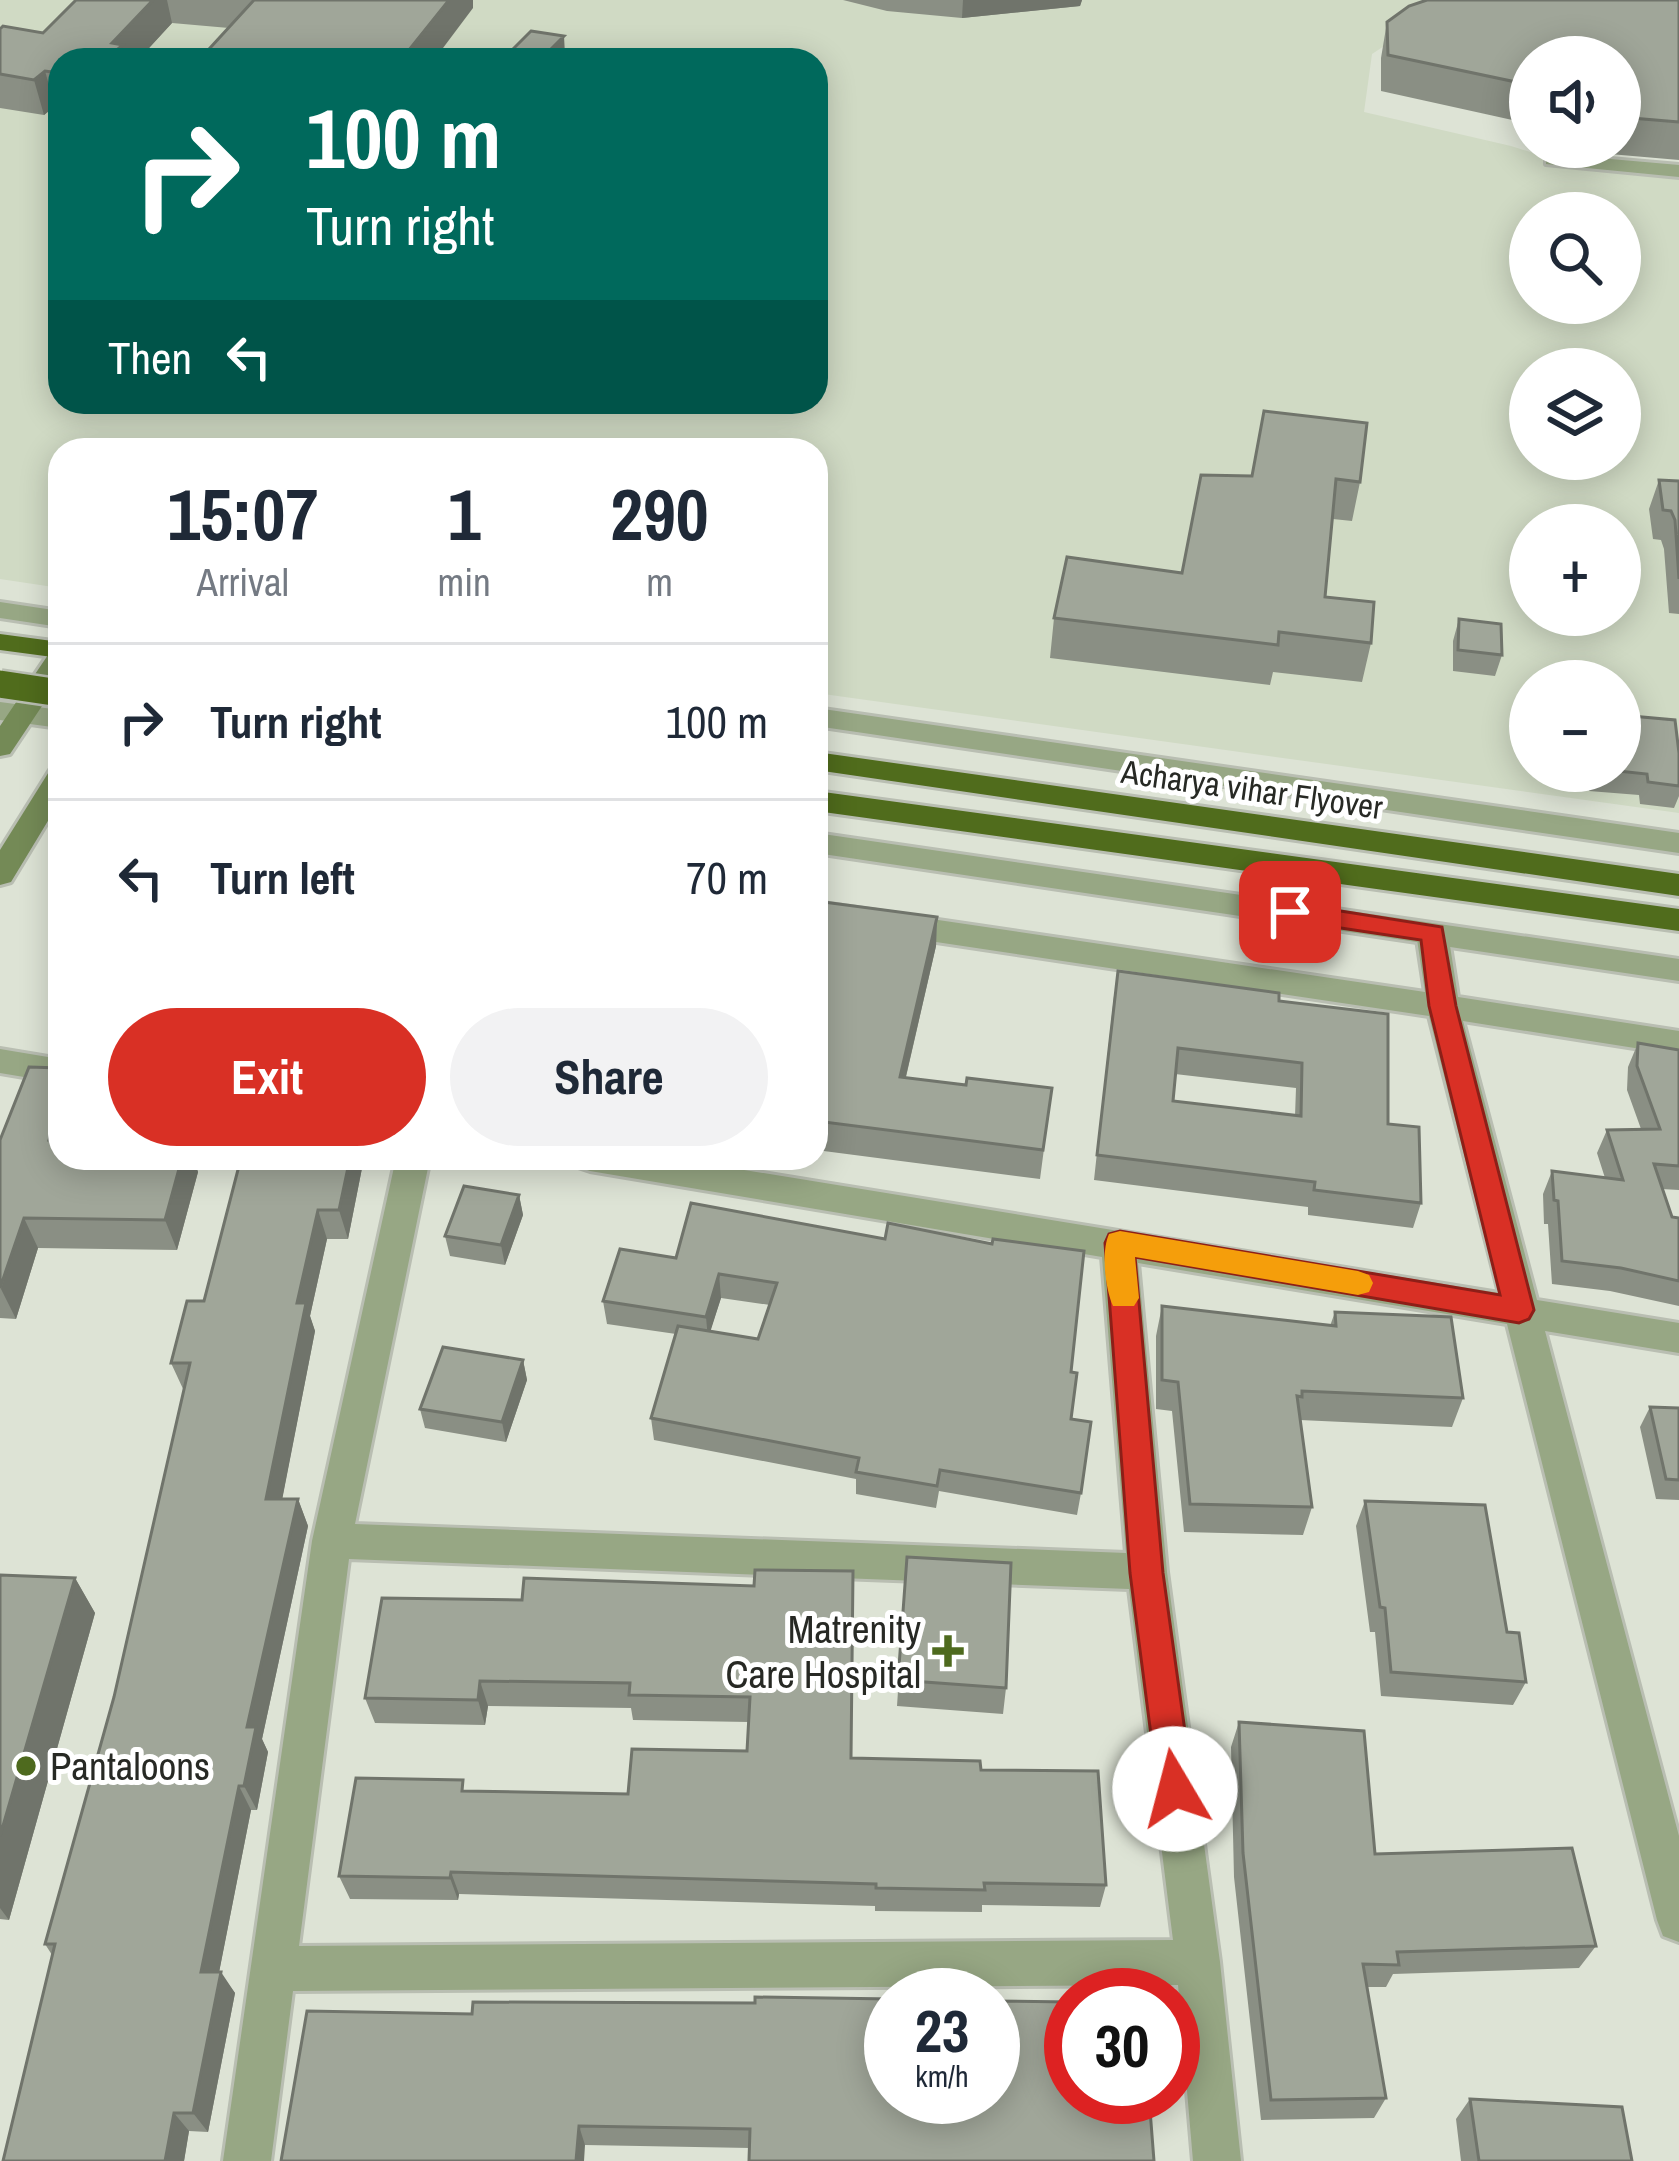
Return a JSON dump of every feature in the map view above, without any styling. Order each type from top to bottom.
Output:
[{"type":"highway","points":[[0,642],[48,652]]},
{"type":"highway","points":[[0,684],[48,691]]},
{"type":"highway","name":"Acharya vihar Flyover","points":[[828,763],[1679,885]]},
{"type":"highway","points":[[828,803],[1679,920]]},
{"type":"main road","points":[[0,747],[12,712],[48,668]]},
{"type":"main road","points":[[0,875],[47,812]]},
{"type":"street","points":[[1641,168],[1679,171]]},
{"type":"street","points":[[0,610],[48,618]]},
{"type":"street","points":[[12,712],[48,717]]},
{"type":"street","points":[[828,719],[1679,843]]},
{"type":"street","points":[[828,845],[1679,970]]},
{"type":"street","points":[[828,916],[1679,1043]]},
{"type":"street","points":[[1432,933],[1443,1006],[1519,1310],[1679,1920]]},
{"type":"street","points":[[0,1061],[48,1069]]},
{"type":"street","points":[[247,2161],[332,1540],[410,1170]]},
{"type":"street","points":[[665,1170],[1679,1339]]},
{"type":"street","points":[[1120,1243],[1147,1573],[1198,1962],[1217,2161]]},
{"type":"street","points":[[332,1540],[1147,1573]]},
{"type":"street","points":[[273,1969],[1198,1962]]},
{"type":"shaded area","points":[[0,0],[1454,0],[1372,54],[1364,112],[1509,146],[1509,168],[1679,171],[1679,813],[1528,792],[1641,792],[1641,660],[1509,660],[1509,789],[828,695],[828,438],[48,438],[48,586],[0,579]]},
{"type":"building","points":[[76,0],[153,0],[112,43],[123,45],[119,48],[48,48],[48,71],[34,80],[0,74],[3,26],[43,33]]},
{"type":"building","points":[[254,0],[449,0],[411,48],[210,48]]},
{"type":"building","points":[[1427,0],[1679,0],[1679,122],[1641,119],[1641,36],[1509,36],[1509,81],[1388,55],[1387,22]]},
{"type":"building","points":[[531,31],[564,36],[552,48],[514,48]]},
{"type":"building","points":[[1264,411],[1367,423],[1360,482],[1336,479],[1325,597],[1374,602],[1371,643],[1279,632],[1278,645],[1054,618],[1067,557],[1182,573],[1201,475],[1252,476]]},
{"type":"building","points":[[1659,480],[1679,481],[1679,579],[1675,520],[1671,511],[1663,510]]},
{"type":"building","points":[[1459,619],[1501,624],[1502,655],[1458,650]]},
{"type":"building","points":[[1641,717],[1675,720],[1679,786],[1648,782],[1647,774],[1641,773]]},
{"type":"building","points":[[828,903],[937,917],[900,1077],[966,1085],[967,1078],[1052,1088],[1043,1150],[828,1123]]},
{"type":"building","points":[[1118,971],[1279,993],[1279,1001],[1388,1014],[1388,1124],[1419,1127],[1421,1203],[1314,1190],[1315,1182],[1097,1155]],"holes":[[[1178,1048],[1302,1063],[1301,1116],[1173,1101]]]},
{"type":"building","points":[[1638,1043],[1679,1050],[1679,1166],[1654,1164],[1672,1217],[1679,1218],[1679,1281],[1562,1261],[1552,1171],[1623,1180],[1607,1130],[1660,1129],[1637,1066]]},
{"type":"building","points":[[29,1067],[48,1068],[48,1170],[179,1170],[165,1220],[24,1218],[0,1288],[0,1140]]},
{"type":"building","points":[[238,1170],[347,1170],[339,1210],[318,1210],[297,1303],[306,1303],[266,1499],[298,1499],[247,1727],[256,1727],[244,1786],[239,1786],[201,1972],[221,1972],[193,2113],[174,2113],[165,2161],[3,2161],[55,1944],[45,1944],[114,1697],[190,1363],[171,1363],[187,1301],[204,1301]]},
{"type":"building","points":[[464,1186],[519,1195],[501,1245],[445,1236]]},
{"type":"building","points":[[691,1203],[885,1239],[888,1223],[992,1244],[993,1239],[1084,1251],[1071,1372],[1077,1373],[1071,1419],[1091,1422],[1081,1493],[940,1470],[937,1486],[856,1472],[859,1458],[651,1418],[678,1326],[758,1339],[777,1283],[719,1274],[706,1317],[603,1301],[620,1249],[676,1258]]},
{"type":"building","points":[[1162,1306],[1336,1326],[1335,1312],[1451,1317],[1463,1398],[1302,1391],[1302,1397],[1297,1396],[1312,1507],[1190,1504],[1178,1382],[1162,1380]]},
{"type":"building","points":[[443,1347],[523,1360],[502,1422],[420,1409]]},
{"type":"building","points":[[1650,1407],[1679,1408],[1679,1480],[1666,1479]]},
{"type":"building","points":[[1365,1501],[1485,1505],[1507,1632],[1519,1633],[1526,1682],[1391,1672],[1385,1608],[1380,1607]]},
{"type":"building","points":[[907,1557],[1011,1563],[1006,1688],[898,1680]]},
{"type":"building","points":[[755,1570],[853,1571],[851,1758],[980,1761],[981,1770],[1098,1771],[1106,1885],[984,1883],[985,1890],[451,1872],[450,1878],[339,1876],[356,1778],[463,1780],[462,1791],[628,1794],[632,1749],[747,1751],[750,1697],[629,1695],[630,1683],[480,1681],[478,1700],[365,1698],[382,1598],[522,1600],[524,1578],[754,1586]]},
{"type":"building","points":[[0,1575],[75,1578],[0,1836]]},
{"type":"building","points":[[1239,1722],[1364,1731],[1375,1854],[1572,1848],[1596,1946],[1397,1952],[1399,1965],[1363,1964],[1386,2098],[1271,2100],[1243,1853]]},
{"type":"building","points":[[755,1997],[864,1999],[864,2124],[1020,2124],[1020,2001],[1044,2002],[1044,2124],[1151,2124],[1154,2161],[749,2161],[750,2129],[579,2126],[576,2161],[281,2161],[307,2011],[472,2014],[473,2002],[755,2003]]},
{"type":"building","points":[[1470,2099],[1622,2107],[1632,2161],[1479,2161]]},
{"type":"slow traffic","points":[[1124,1298],[1120,1243],[1358,1283]]},
{"type":"place","name":"Matrenity Care Hospital","points":[[948,1651]]},
{"type":"place","name":"Pantaloons","points":[[26,1766]]},
{"type":"route","points":[[1175,1789],[1147,1573],[1120,1243],[1519,1310],[1443,1006],[1432,933],[1290,912]]}]
